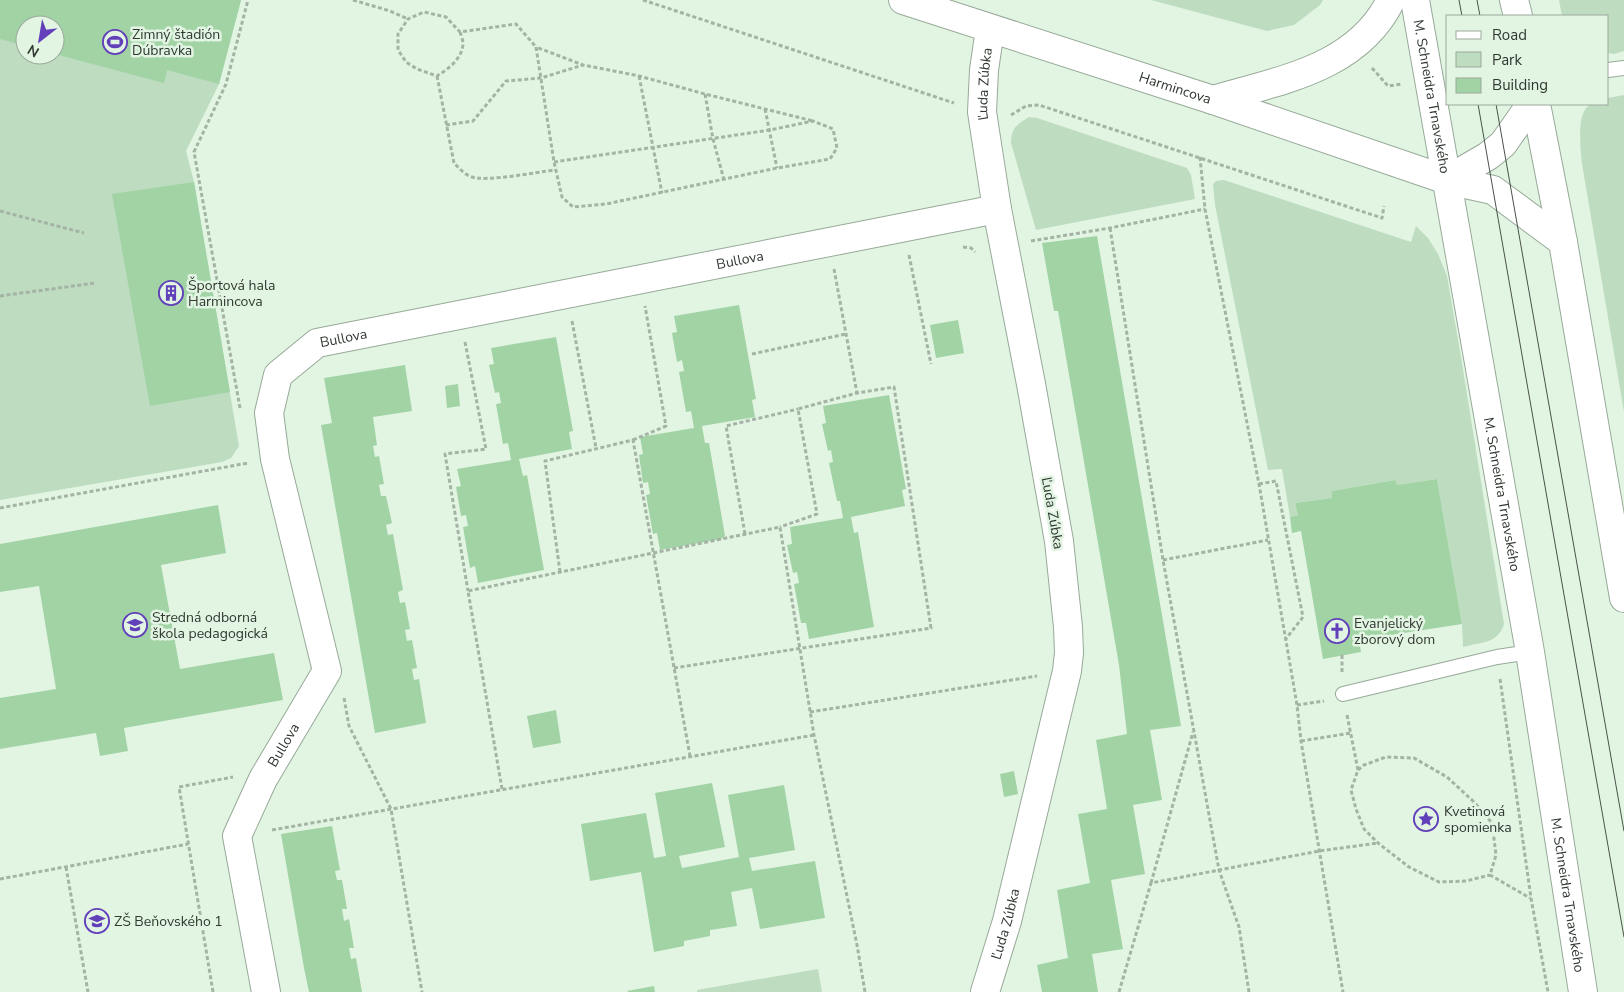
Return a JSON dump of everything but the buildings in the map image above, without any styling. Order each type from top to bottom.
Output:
[{"type":"street","name":"Harmincova","points":[[903,0],[1213,100],[1447,180],[1493,190],[1563,242]]},
{"type":"street","points":[[1213,100],[1307,72],[1328,63],[1354,46],[1375,26],[1391,0]]},
{"type":"street","name":"M. Schneidra Trnavského","points":[[1415,0],[1530,652],[1583,992]]},
{"type":"street","points":[[1514,0],[1518,15]]},
{"type":"street","name":"Ľuda Zúbka","points":[[985,992],[1007,921],[1067,671],[1069,652],[1059,541],[997,209],[982,112],[984,70],[990,29]]},
{"type":"street","points":[[1447,180],[1488,156],[1503,144],[1530,105]]},
{"type":"street","points":[[1536,105],[1563,242],[1624,598]]},
{"type":"street","name":"Bullova","points":[[237,836],[263,779],[327,671],[275,459],[269,413],[278,375],[317,343],[997,209]]},
{"type":"street","points":[[237,836],[266,992]]},
{"type":"lane","points":[[1609,70],[1624,68]]},
{"type":"lane","points":[[1343,694],[1497,657],[1530,652]]},
{"type":"path","points":[[242,417],[194,152],[226,84],[248,0]]},
{"type":"path","points":[[353,0],[390,10],[408,19]]},
{"type":"path","points":[[644,0],[955,103]]},
{"type":"path","points":[[424,12],[446,17],[460,32],[463,45],[458,58],[449,69],[437,76],[417,69],[406,62],[398,50],[398,34],[408,19],[424,12]]},
{"type":"path","points":[[460,32],[516,24],[536,47],[584,65],[639,76],[833,128],[838,148],[830,159],[777,168],[662,194],[606,204],[573,207],[562,198],[555,170],[536,47]]},
{"type":"path","points":[[446,124],[473,121],[506,81],[541,78],[584,65]]},
{"type":"path","points":[[1370,65],[1388,86],[1393,86]]},
{"type":"path","points":[[437,76],[454,163],[461,170],[473,177],[486,178],[555,170]]},
{"type":"path","points":[[639,76],[662,194]]},
{"type":"path","points":[[705,94],[713,138],[724,180]]},
{"type":"path","points":[[1010,115],[1026,106],[1039,105],[1382,218],[1384,206]]},
{"type":"path","points":[[765,109],[777,168]]},
{"type":"path","points":[[554,162],[770,130],[812,121]]},
{"type":"path","points":[[1200,157],[1205,209],[1259,484],[1342,992]]},
{"type":"path","points":[[1005,245],[1110,228],[1205,209]]},
{"type":"path","points":[[0,211],[84,233]]},
{"type":"path","points":[[1110,228],[1163,560],[1219,870],[1239,927],[1249,992]]},
{"type":"path","points":[[829,242],[857,393]]},
{"type":"path","points":[[908,249],[931,364]]},
{"type":"path","points":[[0,296],[95,284]]},
{"type":"path","points":[[560,572],[545,460],[633,440],[666,426],[643,298]]},
{"type":"path","points":[[572,321],[596,448]]},
{"type":"path","points":[[752,354],[846,334]]},
{"type":"path","points":[[465,340],[486,449],[445,454],[502,789]]},
{"type":"path","points":[[674,668],[931,628],[894,386],[857,393],[726,426],[745,534]]},
{"type":"path","points":[[468,591],[780,527],[817,514],[798,409]]},
{"type":"path","points":[[633,440],[690,756]]},
{"type":"path","points":[[0,508],[250,463],[248,454]]},
{"type":"path","points":[[1259,484],[1276,481],[1303,617],[1284,640]]},
{"type":"path","points":[[1285,526],[1291,525]]},
{"type":"path","points":[[780,527],[814,734],[865,992]]},
{"type":"path","points":[[1163,560],[1268,540]]},
{"type":"path","points":[[1497,657],[1531,898],[1548,992]]},
{"type":"path","points":[[810,712],[1067,671]]},
{"type":"path","points":[[344,697],[349,726],[391,809],[422,992]]},
{"type":"path","points":[[1296,705],[1325,701]]},
{"type":"path","points":[[1120,992],[1194,729]]},
{"type":"path","points":[[1301,741],[1351,733]]},
{"type":"path","points":[[237,836],[814,734]]},
{"type":"path","points":[[1490,875],[1496,855],[1492,823],[1474,802],[1447,777],[1414,758],[1386,757],[1364,765],[1358,770],[1351,790],[1364,829],[1378,843],[1409,867],[1439,882],[1466,881],[1490,875],[1531,898]]},
{"type":"path","points":[[1151,883],[1319,851],[1378,843]]},
{"type":"path","points":[[0,879],[188,844]]},
{"type":"path","points":[[66,867],[88,992]]},
{"type":"green space","points":[[0,0],[241,0],[219,84],[186,151],[194,182],[239,446],[231,458],[222,462],[0,500]]},
{"type":"green space","points":[[1151,0],[1323,0],[1320,5],[1294,25],[1267,31]]},
{"type":"green space","points":[[1559,0],[1624,0],[1624,51],[1614,54],[1609,53],[1609,15],[1562,15]]},
{"type":"green space","points":[[1624,95],[1624,412],[1582,164],[1580,141],[1581,122],[1587,107],[1590,105],[1609,105],[1609,98]]},
{"type":"green space","points":[[1029,117],[1037,118],[1187,168],[1191,175],[1195,199],[1036,230],[1011,143],[1012,134],[1016,127]]},
{"type":"green space","points":[[1224,180],[1411,242],[1416,226],[1428,238],[1438,254],[1447,276],[1504,624],[1501,631],[1493,639],[1463,647],[1462,624],[1437,479],[1397,485],[1395,480],[1332,491],[1332,498],[1295,503],[1298,515],[1290,517],[1282,469],[1268,470],[1215,205],[1213,184],[1216,181]]},
{"type":"green space","points":[[818,969],[822,992],[697,992],[697,990]]},
{"type":"tram line","points":[[1459,0],[1462,15]]},
{"type":"tram line","points":[[1477,0],[1480,15]]},
{"type":"tram line","points":[[1478,105],[1624,937]]},
{"type":"tram line","points":[[1496,105],[1624,831]]},
{"type":"place","name":"Zimný štadión Dúbravka","points":[[115,42]]},
{"type":"place","name":"Športová hala Harmincova","points":[[171,293]]},
{"type":"place","name":"Stredná odborná škola pedagogická","points":[[135,625]]},
{"type":"place","name":"Evanjelický zborový dom","points":[[1337,631]]},
{"type":"place","name":"Kvetinová spomienka","points":[[1426,819]]},
{"type":"place","name":"ZŠ Beňovského 1","points":[[97,921]]}]
